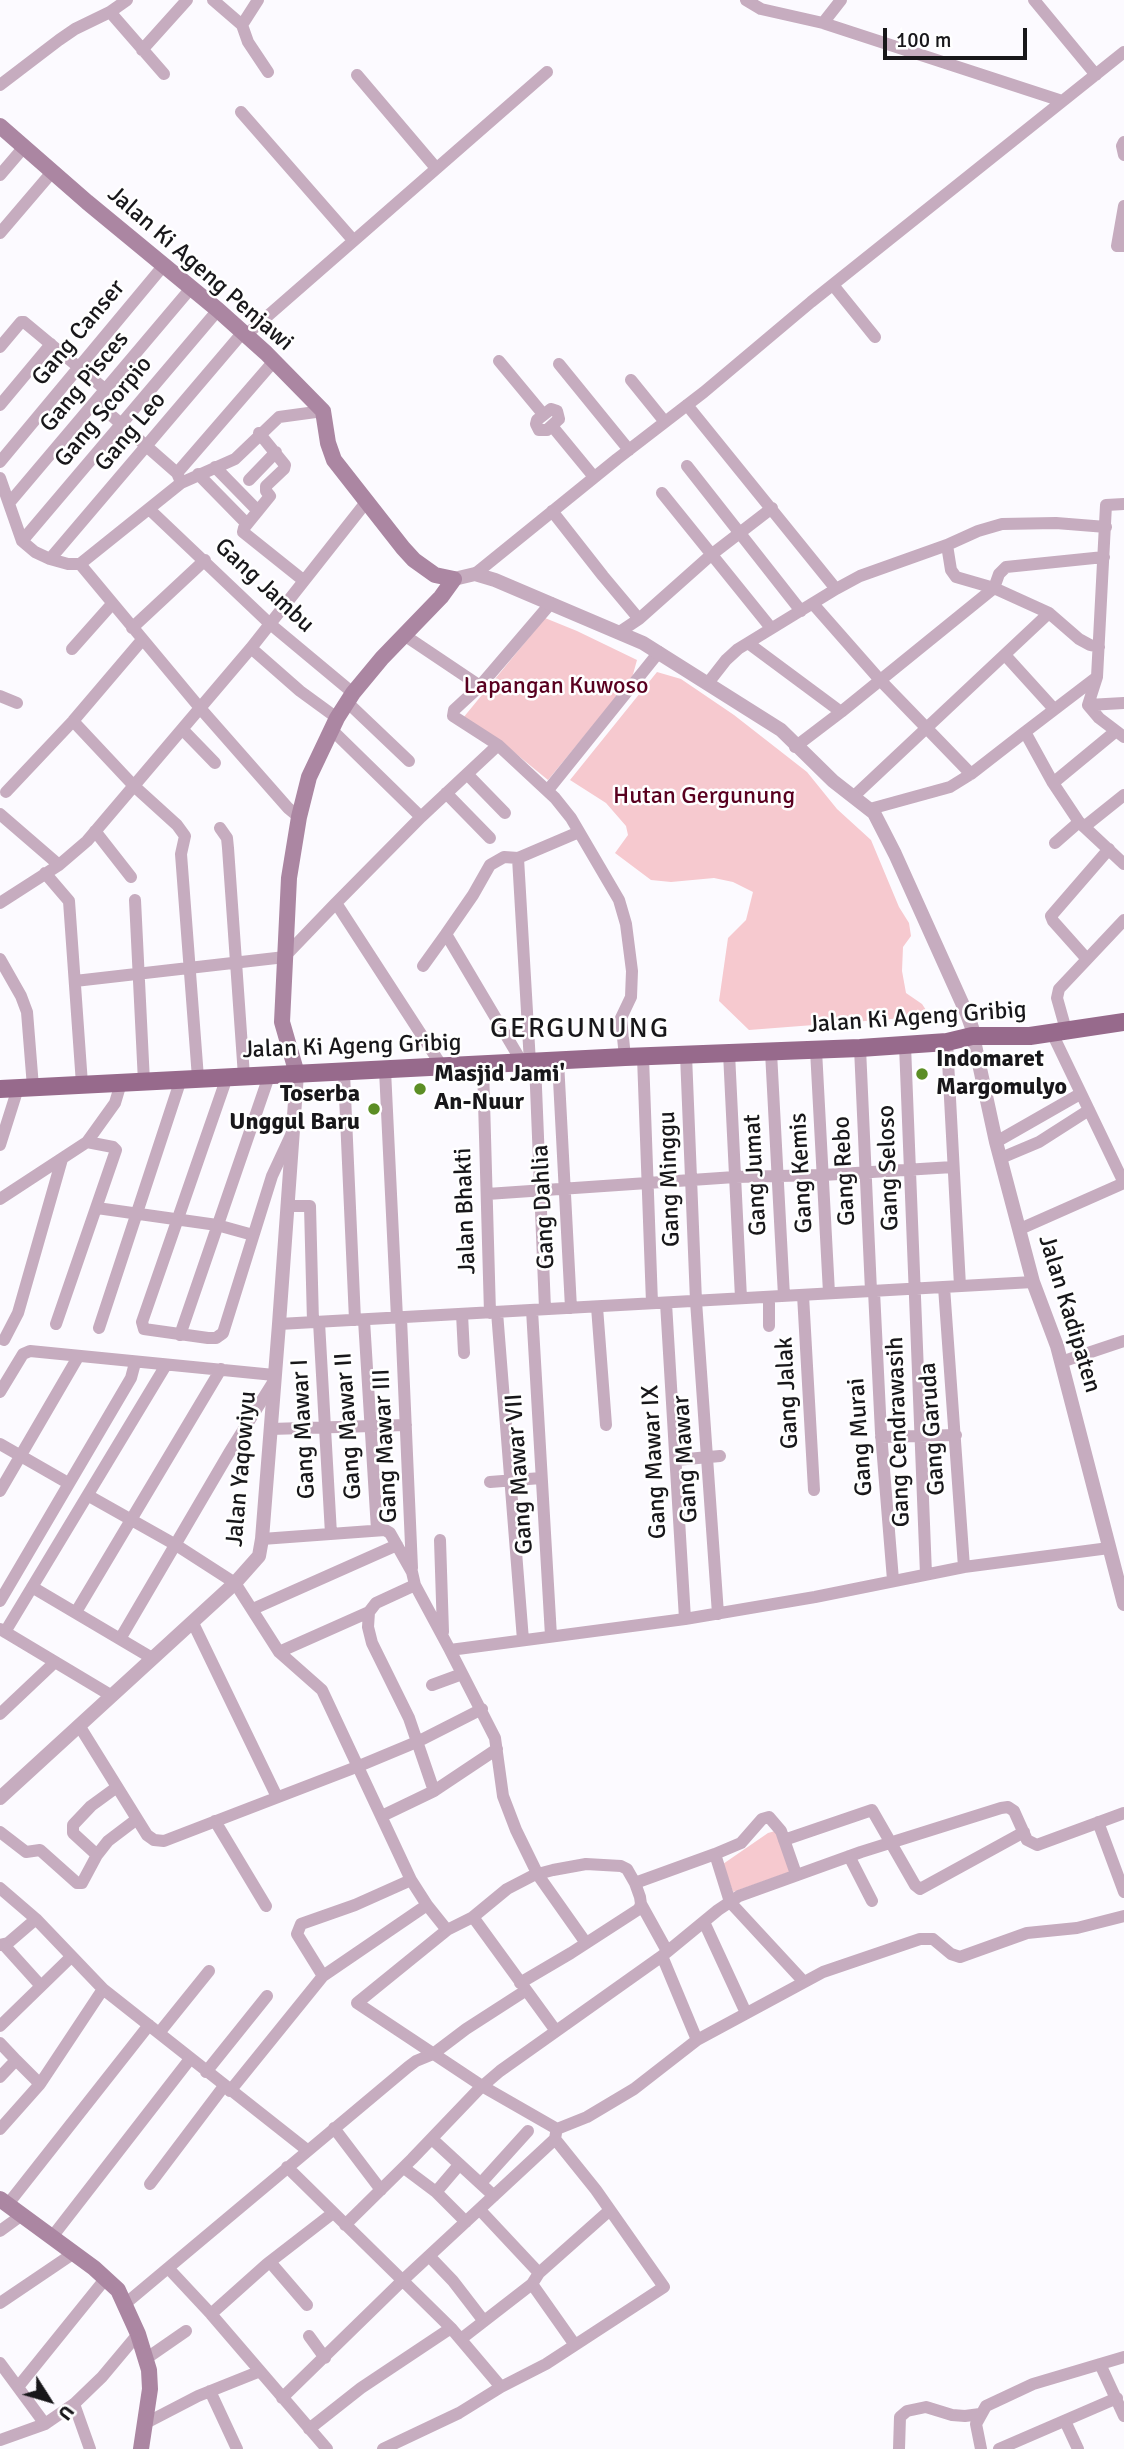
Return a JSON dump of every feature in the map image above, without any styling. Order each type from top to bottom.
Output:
[{"type":"main road","name":"Jalan Ki Ageng Penjawi","points":[[0,126],[245,333],[323,411]]},
{"type":"main road","points":[[297,1074],[282,1022],[289,878],[309,776],[334,724],[367,674],[441,597],[453,579],[435,575],[414,560],[334,460],[328,443],[323,411]]},
{"type":"main road","name":"Jalan Ki Ageng Gribig","points":[[0,1089],[625,1057],[860,1048],[947,1042],[973,1034],[1030,1036],[1124,1022]]},
{"type":"main road","points":[[4,2202],[74,2253],[118,2290],[146,2358],[150,2389],[141,2449]]},
{"type":"street","points":[[142,50],[187,0]]},
{"type":"street","points":[[213,0],[242,25],[246,38],[268,72]]},
{"type":"street","points":[[242,25],[258,0]]},
{"type":"street","points":[[746,0],[770,12],[823,23],[1062,101]]},
{"type":"street","points":[[823,23],[841,0]]},
{"type":"street","points":[[1034,0],[1096,75]]},
{"type":"street","points":[[0,85],[59,40],[115,5],[142,50],[164,74]]},
{"type":"street","points":[[453,579],[475,574],[1124,52]]},
{"type":"street","name":"Gang Leo","points":[[50,559],[245,333],[547,72]]},
{"type":"street","points":[[357,75],[436,168]]},
{"type":"street","points":[[241,112],[353,240]]},
{"type":"street","points":[[1124,142],[1124,155]]},
{"type":"street","points":[[0,175],[24,147]]},
{"type":"street","points":[[0,233],[53,171]]},
{"type":"street","points":[[1124,206],[1117,246],[1124,246]]},
{"type":"street","name":"Gang Canser","points":[[0,462],[164,265]]},
{"type":"street","points":[[833,285],[875,337]]},
{"type":"street","name":"Gang Pisces","points":[[10,502],[191,288]]},
{"type":"street","name":"Gang Scorpio","points":[[22,541],[218,310]]},
{"type":"street","points":[[0,347],[23,321],[106,390]]},
{"type":"street","points":[[0,405],[51,344]]},
{"type":"street","points":[[0,478],[22,541],[35,552],[50,559],[80,564],[149,509],[179,478],[274,361]]},
{"type":"street","points":[[499,361],[543,414],[537,420],[537,427],[543,431],[552,426],[594,477]]},
{"type":"street","points":[[559,364],[629,450]]},
{"type":"street","points":[[631,380],[665,422]]},
{"type":"street","points":[[96,402],[179,478]]},
{"type":"street","points":[[687,405],[836,589]]},
{"type":"street","points":[[179,478],[198,474],[235,459],[272,421],[286,414],[323,411]]},
{"type":"street","points":[[260,433],[283,461],[284,469],[266,486],[270,496],[243,532],[303,580]]},
{"type":"street","points":[[249,480],[276,452]]},
{"type":"street","points":[[687,466],[801,611]]},
{"type":"street","points":[[215,467],[258,511]]},
{"type":"street","points":[[198,474],[247,524]]},
{"type":"street","points":[[662,493],[771,628]]},
{"type":"street","points":[[0,902],[59,865],[95,831],[251,648],[367,501]]},
{"type":"street","points":[[1088,705],[1097,677],[1106,505],[1124,504]]},
{"type":"street","name":"Gang Jambu","points":[[149,509],[350,698],[409,761]]},
{"type":"street","points":[[618,633],[639,619],[711,555],[772,509]]},
{"type":"street","points":[[552,511],[639,619]]},
{"type":"street","points":[[708,683],[726,660],[748,643],[860,576],[1002,524],[1056,523],[1105,527]]},
{"type":"street","points":[[947,545],[951,570],[956,577],[994,588],[1049,613],[1079,639],[1099,647]]},
{"type":"street","points":[[795,747],[994,588],[999,574],[1006,567],[1104,557]]},
{"type":"street","points":[[132,628],[205,560]]},
{"type":"street","points":[[80,564],[200,708],[299,817]]},
{"type":"street","points":[[475,574],[551,603],[659,652],[781,730],[795,747],[833,781],[870,809],[950,787],[971,774],[1097,677]]},
{"type":"street","points":[[551,603],[480,686],[454,710],[453,716],[498,745],[548,790],[579,832],[619,900],[626,924],[632,985],[629,1002],[621,1018],[625,1057]]},
{"type":"street","points":[[72,649],[112,604]]},
{"type":"street","points":[[814,605],[880,680],[971,774]]},
{"type":"street","points":[[853,797],[1049,613]]},
{"type":"street","points":[[404,635],[480,686]]},
{"type":"street","points":[[2,793],[73,721],[142,640]]},
{"type":"street","points":[[748,643],[841,712]]},
{"type":"street","points":[[251,648],[334,724],[421,817]]},
{"type":"street","points":[[548,790],[659,652]]},
{"type":"street","points":[[1005,654],[1054,709]]},
{"type":"street","points":[[0,696],[17,703]]},
{"type":"street","points":[[1088,705],[1124,704]]},
{"type":"street","points":[[1053,783],[1120,734],[1099,718],[1088,705]]},
{"type":"street","points":[[73,721],[185,836],[181,854],[190,968],[189,1078],[137,1213],[99,1328]]},
{"type":"street","points":[[183,730],[215,763]]},
{"type":"street","points":[[1025,732],[1053,783],[1082,824],[1124,864]]},
{"type":"street","points":[[75,981],[285,956],[421,817],[498,745]]},
{"type":"street","points":[[467,774],[505,813]]},
{"type":"street","points":[[446,793],[490,838]]},
{"type":"street","points":[[1055,843],[1124,795]]},
{"type":"street","name":"Jalan Kadipaten","points":[[870,809],[895,854],[967,1014],[996,1142],[1033,1282],[1060,1362],[1124,1604]]},
{"type":"street","points":[[0,814],[59,865]]},
{"type":"street","points":[[220,828],[227,838],[235,963],[235,1076],[179,1219],[142,1325],[146,1329],[216,1338],[223,1333],[272,1176],[293,1131]]},
{"type":"street","points":[[95,831],[131,877]]},
{"type":"street","points":[[423,966],[473,895],[490,864],[504,857],[518,858],[579,832]]},
{"type":"street","points":[[1086,958],[1051,916],[1110,849]]},
{"type":"street","name":"Gang Mawar VII","points":[[518,858],[539,1191],[541,1478],[551,1636]]},
{"type":"street","points":[[45,873],[69,901],[82,1084]]},
{"type":"street","points":[[135,900],[145,1082]]},
{"type":"street","points":[[336,902],[443,1068]]},
{"type":"street","points":[[1020,1229],[1124,1183],[1080,1094],[1059,1032],[1057,993],[1064,981],[1124,920]]},
{"type":"street","points":[[446,934],[529,1063]]},
{"type":"street","points":[[0,960],[22,996],[27,1012],[26,1087],[0,1145]]},
{"type":"street","points":[[947,1042],[960,1286]]},
{"type":"street","name":"Gang Seloso","points":[[905,1045],[914,1289]]},
{"type":"street","name":"Gang Rebo","points":[[860,1048],[872,1291]]},
{"type":"street","name":"Gang Kemis","points":[[816,1050],[829,1293]]},
{"type":"street","name":"Gang Jumat","points":[[771,1052],[784,1296]]},
{"type":"street","points":[[729,1053],[741,1298]]},
{"type":"street","name":"Gang Minggu","points":[[686,1055],[696,1301]]},
{"type":"street","points":[[643,1057],[652,1303]]},
{"type":"street","name":"Gang Dahlia","points":[[558,1061],[571,1308]]},
{"type":"street","name":"Jalan Bhakti","points":[[483,1066],[494,1312],[523,1640]]},
{"type":"street","name":"Gang Mawar III","points":[[385,1070],[414,1578]]},
{"type":"street","name":"Gang Mawar II","points":[[344,1073],[359,1320],[377,1530]]},
{"type":"street","name":"Jalan Yaqowiyu","points":[[0,1798],[193,1623],[256,1562],[262,1539],[297,1074]]},
{"type":"street","points":[[180,1335],[269,1076]]},
{"type":"street","points":[[0,1199],[87,1142],[115,1103],[121,1083]]},
{"type":"street","points":[[996,1142],[1080,1094]]},
{"type":"street","points":[[1001,1158],[1039,1142],[1089,1111]]},
{"type":"street","points":[[56,1324],[116,1150],[87,1142]]},
{"type":"street","points":[[20,1359],[2,1338],[18,1312],[62,1159]]},
{"type":"street","points":[[487,1194],[735,1177],[953,1167]]},
{"type":"street","name":"Gang Mawar I","points":[[287,1206],[310,1206],[331,1534]]},
{"type":"street","points":[[97,1208],[217,1225],[253,1235]]},
{"type":"street","points":[[279,1324],[1033,1282]]},
{"type":"street","name":"Gang Garuda","points":[[944,1287],[964,1567]]},
{"type":"street","name":"Gang Cendrawasih","points":[[914,1289],[926,1574]]},
{"type":"street","name":"Gang Murai","points":[[872,1291],[892,1580]]},
{"type":"street","name":"Gang Jalak","points":[[803,1295],[814,1490]]},
{"type":"street","points":[[769,1297],[769,1325]]},
{"type":"street","name":"Gang Mawar","points":[[696,1301],[714,1457],[718,1614]]},
{"type":"street","name":"Gang Mawar IX","points":[[666,1303],[685,1619]]},
{"type":"street","points":[[597,1307],[606,1425]]},
{"type":"street","points":[[462,1314],[464,1353]]},
{"type":"street","points":[[1060,1362],[1124,1340]]},
{"type":"street","points":[[0,1392],[20,1359],[30,1351],[221,1369],[274,1378],[120,1639]]},
{"type":"street","points":[[0,1491],[78,1357]]},
{"type":"street","points":[[0,1601],[131,1378],[135,1363]]},
{"type":"street","points":[[112,1696],[3,1631],[89,1496],[166,1365]]},
{"type":"street","points":[[76,1612],[221,1369]]},
{"type":"street","points":[[270,1429],[406,1425]]},
{"type":"street","points":[[881,1437],[956,1435]]},
{"type":"street","points":[[0,1444],[68,1483]]},
{"type":"street","points":[[676,1460],[714,1457]]},
{"type":"street","points":[[491,1482],[541,1478]]},
{"type":"street","points":[[89,1496],[176,1545],[236,1583],[279,1652],[322,1689],[411,1880],[447,1930]]},
{"type":"street","points":[[262,1539],[377,1530],[390,1533],[495,1738],[499,1777],[505,1803],[516,1830],[538,1875],[586,1943]]},
{"type":"street","points":[[440,1540],[443,1635]]},
{"type":"street","points":[[253,1609],[397,1545]]},
{"type":"street","points":[[450,1650],[718,1614],[964,1567],[1109,1548]]},
{"type":"street","points":[[279,1652],[369,1612],[380,1600],[414,1578]]},
{"type":"street","points":[[32,1587],[152,1658]]},
{"type":"street","points":[[369,1612],[368,1626],[372,1643],[419,1741],[434,1791]]},
{"type":"street","points":[[193,1623],[277,1797]]},
{"type":"street","points":[[0,1714],[55,1662]]},
{"type":"street","points":[[432,1685],[462,1674]]},
{"type":"street","points":[[80,1727],[147,1835],[154,1840],[164,1841],[359,1766],[419,1741],[482,1709]]},
{"type":"street","points":[[383,1816],[434,1791],[497,1749]]},
{"type":"street","points":[[97,1855],[71,1828],[91,1806],[117,1787]]},
{"type":"street","points":[[345,2225],[432,2140],[482,2086],[664,1954],[730,1902],[755,1889],[796,1874],[1008,1807],[1018,1816],[1030,1843],[1037,1846],[1124,1813]]},
{"type":"street","points":[[785,1840],[869,1810],[874,1812],[915,1885],[920,1889],[1024,1832]]},
{"type":"street","points":[[635,1883],[741,1843],[766,1817],[776,1823],[785,1840],[796,1874]]},
{"type":"street","points":[[0,1832],[26,1852],[40,1850],[77,1883],[82,1883],[108,1841],[137,1819]]},
{"type":"street","points":[[215,1821],[266,1906]]},
{"type":"street","points":[[1098,1822],[1124,1892]]},
{"type":"street","points":[[715,1854],[730,1902],[804,1982]]},
{"type":"street","points":[[849,1856],[872,1901]]},
{"type":"street","points":[[383,2449],[459,2413],[501,2387],[547,2364],[664,2287],[556,2134],[357,2003],[447,1930],[473,1917],[508,1889],[538,1875],[586,1864],[621,1866],[627,1869],[635,1883],[641,1904],[664,1954],[697,2040]]},
{"type":"street","points":[[323,1976],[297,1934],[298,1927],[411,1880]]},
{"type":"street","points":[[0,1888],[36,1919],[103,1989],[307,2150]]},
{"type":"street","points":[[125,2304],[416,2061],[433,2054],[523,1987],[637,1911],[641,1904]]},
{"type":"street","points":[[150,2184],[323,1976],[427,1905]]},
{"type":"street","points":[[282,2398],[556,2134],[634,2088],[697,2040],[823,1972],[920,1939],[933,1939],[951,1954],[966,1956],[1027,1933],[1077,1928],[1124,1916]]},
{"type":"street","points":[[473,1917],[555,2031]]},
{"type":"street","points":[[36,1919],[2,1945],[41,1986]]},
{"type":"street","points":[[704,1922],[746,2013]]},
{"type":"street","points":[[0,2026],[71,1956]]},
{"type":"street","points":[[159,2033],[209,1971]]},
{"type":"street","points":[[0,2129],[40,2084],[103,1989]]},
{"type":"street","points":[[206,2072],[267,1996]]},
{"type":"street","points":[[4,2202],[149,2025]]},
{"type":"street","points":[[0,2043],[40,2084]]},
{"type":"street","points":[[52,2238],[190,2059]]},
{"type":"street","points":[[0,2077],[16,2060]]},
{"type":"street","points":[[334,2128],[381,2190]]},
{"type":"street","points":[[481,2183],[528,2131]]},
{"type":"street","points":[[432,2140],[494,2196]]},
{"type":"street","points":[[436,2192],[458,2165]]},
{"type":"street","points":[[287,2167],[451,2328],[501,2387]]},
{"type":"street","points":[[404,2168],[436,2192],[466,2222]]},
{"type":"street","points":[[480,2210],[536,2278],[575,2345]]},
{"type":"street","points":[[461,2339],[536,2278],[610,2210]]},
{"type":"street","points":[[211,2314],[270,2262],[332,2213]]},
{"type":"street","points":[[0,2231],[22,2215]]},
{"type":"street","points":[[0,2303],[74,2253]]},
{"type":"street","points":[[430,2257],[453,2281],[482,2320]]},
{"type":"street","points":[[270,2262],[307,2305]]},
{"type":"street","points":[[169,2269],[327,2449]]},
{"type":"street","points":[[18,2387],[106,2278]]},
{"type":"street","points":[[309,2429],[361,2388],[451,2328]]},
{"type":"street","points":[[146,2358],[186,2331]]},
{"type":"street","points":[[0,2440],[45,2424],[74,2404],[102,2377],[138,2334]]},
{"type":"street","points":[[309,2336],[325,2358]]},
{"type":"street","points":[[981,2449],[976,2424],[980,2414],[993,2402],[1033,2384],[1124,2357]]},
{"type":"street","points":[[0,2363],[45,2424]]},
{"type":"street","points":[[1100,2364],[1124,2416]]},
{"type":"street","points":[[144,2424],[198,2396],[258,2372]]},
{"type":"street","points":[[210,2392],[235,2445],[222,2449]]},
{"type":"street","points":[[999,2449],[1117,2398]]},
{"type":"street","points":[[74,2404],[90,2449]]},
{"type":"street","points":[[898,2449],[900,2417],[907,2411],[926,2407],[953,2415],[980,2414]]},
{"type":"street","points":[[1065,2421],[1079,2449]]},
{"type":"green space","name":"Lapangan Kuwoso","points":[[545,618],[637,660],[632,678],[548,780],[504,744],[463,718]]},
{"type":"green space","name":"Hutan Gergunung","points":[[657,672],[681,679],[734,715],[807,772],[837,809],[871,840],[899,907],[909,923],[911,936],[903,947],[902,971],[906,993],[922,1004],[930,1016],[749,1030],[719,1001],[728,938],[746,920],[753,892],[733,882],[714,878],[671,882],[651,880],[615,853],[628,835],[626,826],[606,803],[570,780]]},
{"type":"green space","points":[[775,1831],[792,1871],[733,1892],[723,1864]]},
{"type":"place","name":"Indomaret Margomulyo","points":[[922,1074]]},
{"type":"place","name":"Masjid Jami' An-Nuur","points":[[420,1089]]},
{"type":"place","name":"Toserba Unggul Baru","points":[[374,1109]]},
{"type":"district","name":"GERGUNUNG","points":[[580,1030]]}]
